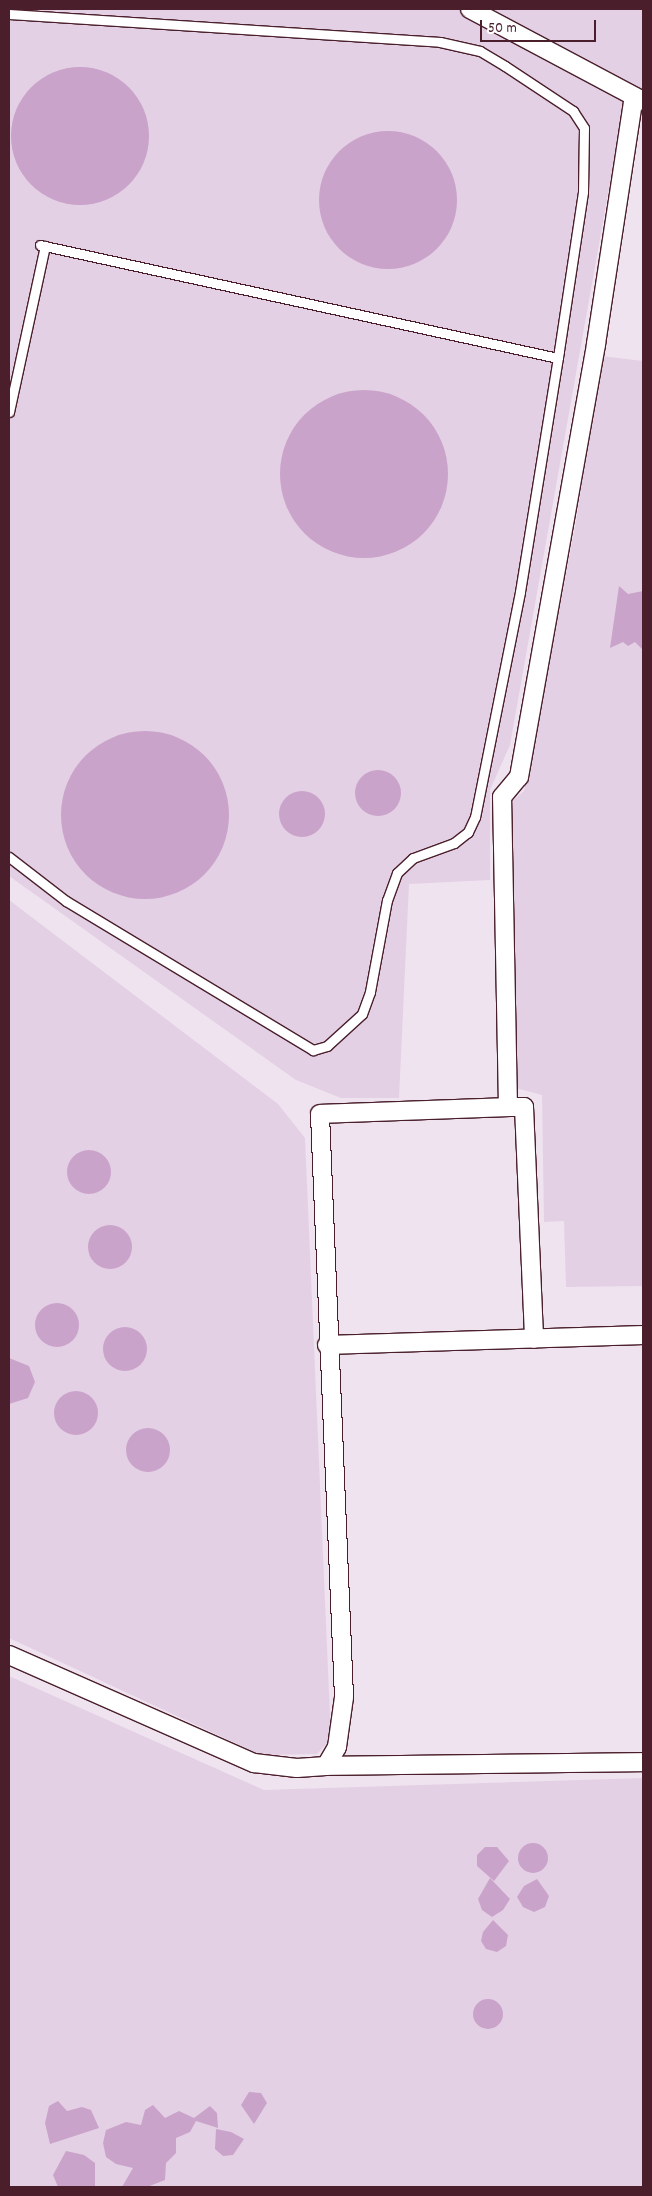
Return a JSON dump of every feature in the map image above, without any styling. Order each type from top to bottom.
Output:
[{"type":"street","points":[[470,9],[639,99],[519,777],[502,797],[508,1108]]},
{"type":"street","points":[[326,1766],[337,1747],[344,1697],[327,1345],[320,1114],[524,1108],[534,1339]]},
{"type":"street","points":[[327,1345],[643,1335]]},
{"type":"street","points":[[9,1655],[254,1764],[297,1768],[643,1762]]},
{"type":"lane","points":[[9,14],[440,42],[480,51],[573,112],[584,128],[583,192],[558,358],[520,592],[475,817],[468,832],[454,843],[413,858],[397,873],[387,900],[370,992],[362,1014],[327,1046],[313,1050],[66,901],[9,857]]},
{"type":"lane","points":[[9,412],[43,245],[558,358]]},
{"type":"shaded area","points":[[9,9],[643,9],[643,101],[623,109],[510,745],[490,790],[490,880],[409,884],[399,1098],[341,1098],[296,1080],[9,876]]},
{"type":"shaded area","points":[[601,356],[643,361],[643,1286],[566,1287],[564,1221],[544,1222],[542,1095],[516,1088],[511,802],[524,791],[576,522]]},
{"type":"shaded area","points":[[9,900],[278,1104],[305,1138],[331,1739],[317,1754],[261,1755],[9,1638]]},
{"type":"shaded area","points":[[9,1676],[264,1790],[643,1778],[643,2187],[9,2187]]},
{"type":"building","points":[[80,67],[106,72],[129,87],[144,110],[149,136],[144,162],[129,185],[106,200],[80,205],[54,200],[31,185],[16,162],[11,136],[16,110],[31,87],[54,72]]},
{"type":"building","points":[[388,131],[414,136],[437,151],[452,174],[457,200],[452,226],[437,249],[414,264],[388,269],[362,264],[339,249],[324,226],[319,200],[324,174],[339,151],[362,136]]},
{"type":"building","points":[[364,390],[388,394],[404,400],[429,421],[438,434],[444,450],[448,474],[444,498],[438,514],[417,539],[404,548],[388,554],[364,558],[340,554],[324,548],[299,527],[290,514],[284,498],[280,474],[284,450],[290,434],[311,409],[324,400],[340,394]]},
{"type":"building","points":[[619,586],[628,594],[643,591],[643,650],[635,642],[628,646],[623,642],[610,648]]},
{"type":"building","points":[[145,731],[169,735],[185,741],[210,762],[219,775],[225,791],[229,815],[225,839],[219,855],[198,880],[185,889],[169,895],[145,899],[121,895],[105,889],[80,868],[71,855],[65,839],[61,815],[65,791],[71,775],[92,750],[105,741],[121,735]]},
{"type":"building","points":[[378,770],[391,774],[397,780],[401,793],[397,806],[391,812],[378,816],[365,812],[359,806],[355,793],[359,780],[365,774]]},
{"type":"building","points":[[302,791],[315,795],[321,801],[325,814],[321,827],[315,833],[302,837],[289,833],[283,827],[279,814],[283,801],[289,795]]},
{"type":"building","points":[[85,1150],[93,1150],[105,1156],[111,1172],[105,1188],[93,1194],[85,1194],[73,1188],[67,1176],[67,1168],[73,1156]]},
{"type":"building","points":[[106,1225],[114,1225],[126,1231],[132,1247],[126,1263],[114,1269],[106,1269],[94,1263],[88,1251],[88,1243],[94,1231]]},
{"type":"building","points":[[53,1303],[61,1303],[73,1309],[79,1325],[73,1341],[61,1347],[53,1347],[41,1341],[35,1329],[35,1321],[41,1309]]},
{"type":"building","points":[[121,1327],[129,1327],[141,1333],[147,1349],[141,1365],[129,1371],[121,1371],[109,1365],[103,1353],[103,1345],[109,1333]]},
{"type":"building","points":[[9,1358],[29,1366],[35,1382],[28,1398],[9,1404]]},
{"type":"building","points":[[72,1391],[80,1391],[92,1397],[98,1413],[92,1429],[80,1435],[72,1435],[60,1429],[54,1417],[54,1409],[60,1397]]},
{"type":"building","points":[[144,1428],[152,1428],[164,1434],[170,1450],[164,1466],[152,1472],[144,1472],[132,1466],[126,1454],[126,1446],[132,1434]]},
{"type":"building","points":[[533,1843],[544,1847],[548,1858],[544,1869],[533,1873],[522,1869],[518,1858],[522,1847]]},
{"type":"building","points":[[485,1847],[497,1847],[509,1861],[494,1881],[477,1866],[477,1855]]},
{"type":"building","points":[[490,1878],[510,1899],[503,1910],[492,1917],[482,1910],[478,1899]]},
{"type":"building","points":[[537,1879],[549,1896],[545,1907],[534,1912],[523,1907],[517,1897],[524,1886]]},
{"type":"building","points":[[493,1920],[508,1935],[506,1946],[497,1952],[486,1949],[481,1941],[483,1932]]},
{"type":"building","points":[[488,1999],[494,2000],[502,2008],[502,2020],[494,2028],[488,2029],[482,2028],[474,2020],[473,2014],[474,2008],[482,2000]]},
{"type":"building","points":[[249,2092],[261,2093],[267,2103],[254,2124],[241,2105]]},
{"type":"building","points":[[58,2101],[67,2111],[82,2107],[91,2110],[99,2128],[50,2144],[45,2123],[49,2106]]},
{"type":"building","points":[[153,2105],[165,2118],[179,2111],[194,2118],[210,2106],[217,2113],[218,2128],[196,2121],[190,2132],[176,2138],[176,2153],[166,2163],[165,2180],[147,2187],[122,2187],[133,2168],[116,2164],[106,2157],[103,2143],[106,2130],[126,2122],[141,2125],[145,2110]]},
{"type":"building","points":[[216,2129],[231,2132],[244,2139],[233,2155],[223,2156],[215,2149]]},
{"type":"building","points":[[66,2151],[84,2155],[95,2163],[95,2187],[58,2187],[53,2175]]}]
